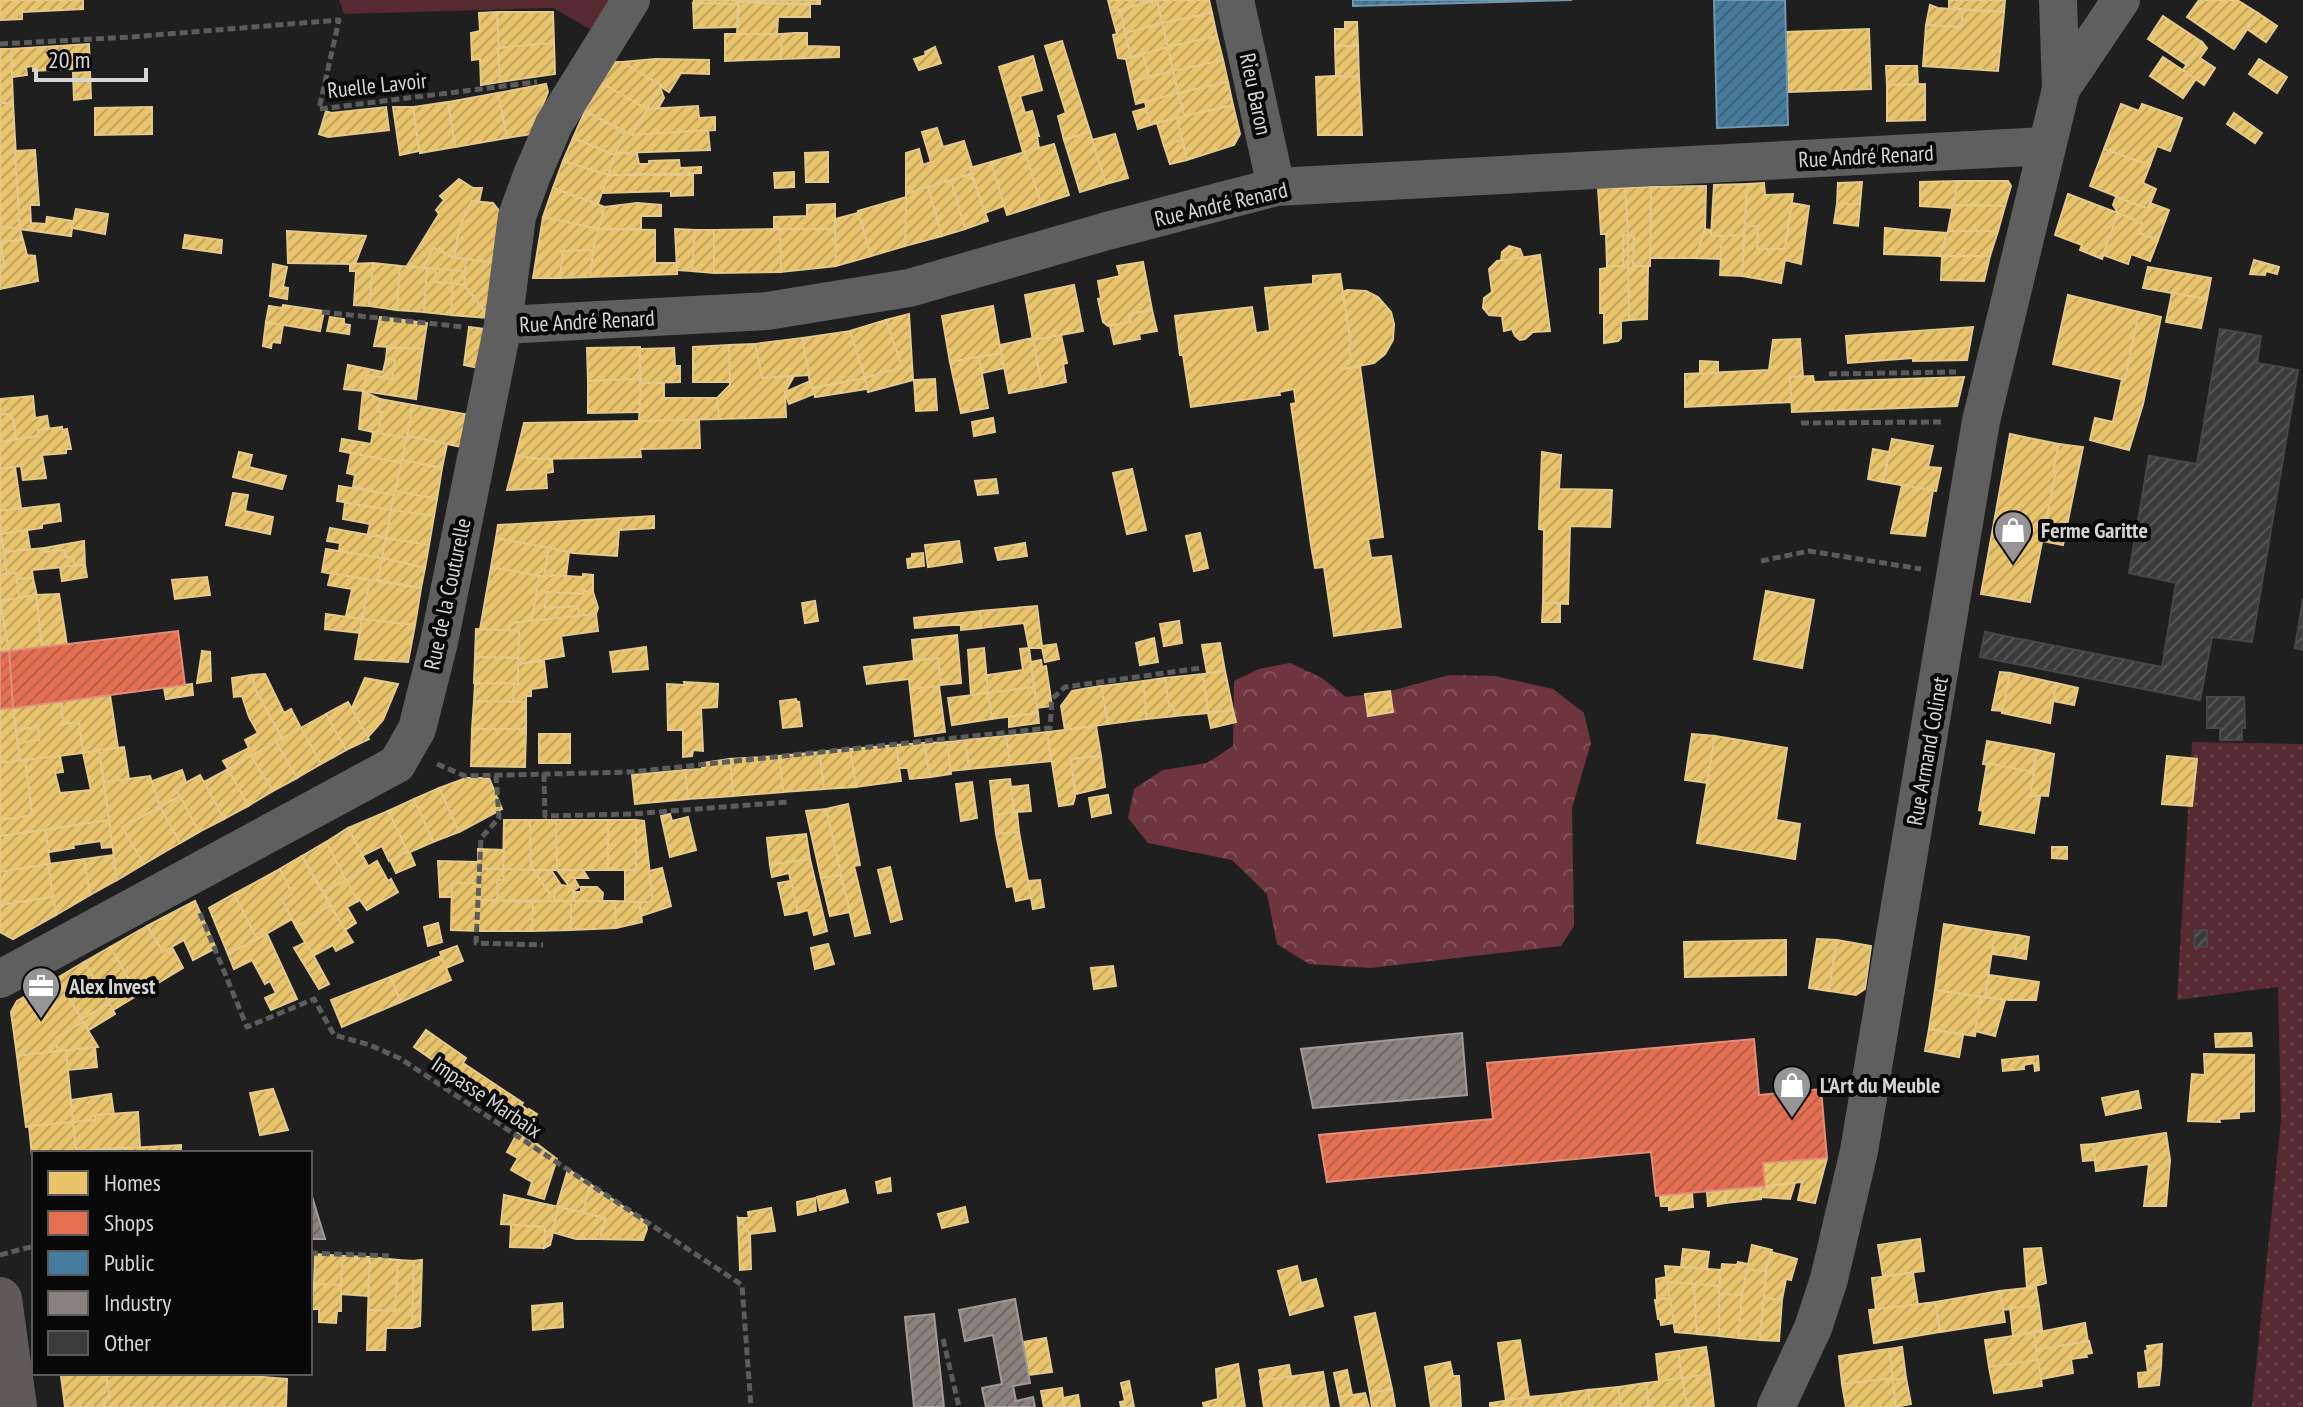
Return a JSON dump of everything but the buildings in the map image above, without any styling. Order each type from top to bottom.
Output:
[{"type":"main road","points":[[0,1299],[15,1407]]},
{"type":"street","name":"Rue de la Couturelle","points":[[0,979],[397,764],[417,729],[439,642],[486,326],[517,216],[554,124],[631,0]]},
{"type":"street","name":"Rieu Baron","points":[[1235,0],[1276,187]]},
{"type":"street","points":[[2058,0],[2061,89]]},
{"type":"street","points":[[2061,89],[2121,0]]},
{"type":"street","name":"Rue Armand Colinet","points":[[1776,1407],[1817,1315],[1829,1279],[1859,1151],[1981,421],[2061,89]]},
{"type":"street","name":"Rue André Renard","points":[[486,326],[767,311],[909,288],[1107,231],[1276,187],[2046,146]]},
{"type":"path","name":"Ruelle Lavoir","points":[[0,44],[339,20],[319,109],[551,80],[578,85]]},
{"type":"path","points":[[322,312],[486,326]]},
{"type":"path","points":[[1829,374],[1993,372]]},
{"type":"path","points":[[1801,423],[1981,421]]},
{"type":"path","points":[[1761,561],[1809,551],[1957,575]]},
{"type":"path","points":[[405,750],[465,776],[631,772],[1050,728],[1052,699],[1065,687],[1201,668]]},
{"type":"path","points":[[544,774],[545,816],[632,814],[788,802]]},
{"type":"path","points":[[496,775],[499,818],[481,838],[476,943],[543,945]]},
{"type":"path","name":"Impasse Marbaix","points":[[186,878],[247,1027],[314,999],[334,1035],[370,1045],[401,1059],[742,1285],[751,1407]]},
{"type":"path","points":[[0,1255],[32,1247]]},
{"type":"path","points":[[312,1253],[389,1256]]},
{"type":"path","points":[[943,1339],[959,1407]]},
{"type":"shaded area","points":[[339,0],[631,0],[607,39],[553,8],[344,14]]},
{"type":"shaded area","points":[[2192,742],[2303,744],[2303,1407],[2252,1407],[2281,1119],[2278,987],[2177,1000]]},
{"type":"green space","points":[[1290,663],[1322,678],[1346,697],[1387,692],[1449,675],[1495,676],[1553,689],[1584,713],[1591,743],[1572,808],[1574,926],[1561,946],[1370,968],[1309,964],[1277,944],[1267,894],[1232,860],[1148,843],[1128,818],[1134,789],[1163,770],[1207,763],[1233,746],[1234,681],[1259,669]]},
{"type":"place","name":"Ferme Garitte","points":[[2013,564]]},
{"type":"place","name":"Alex Invest","points":[[41,1020]]},
{"type":"place","name":"L'Art du Meuble","points":[[1792,1119]]}]
